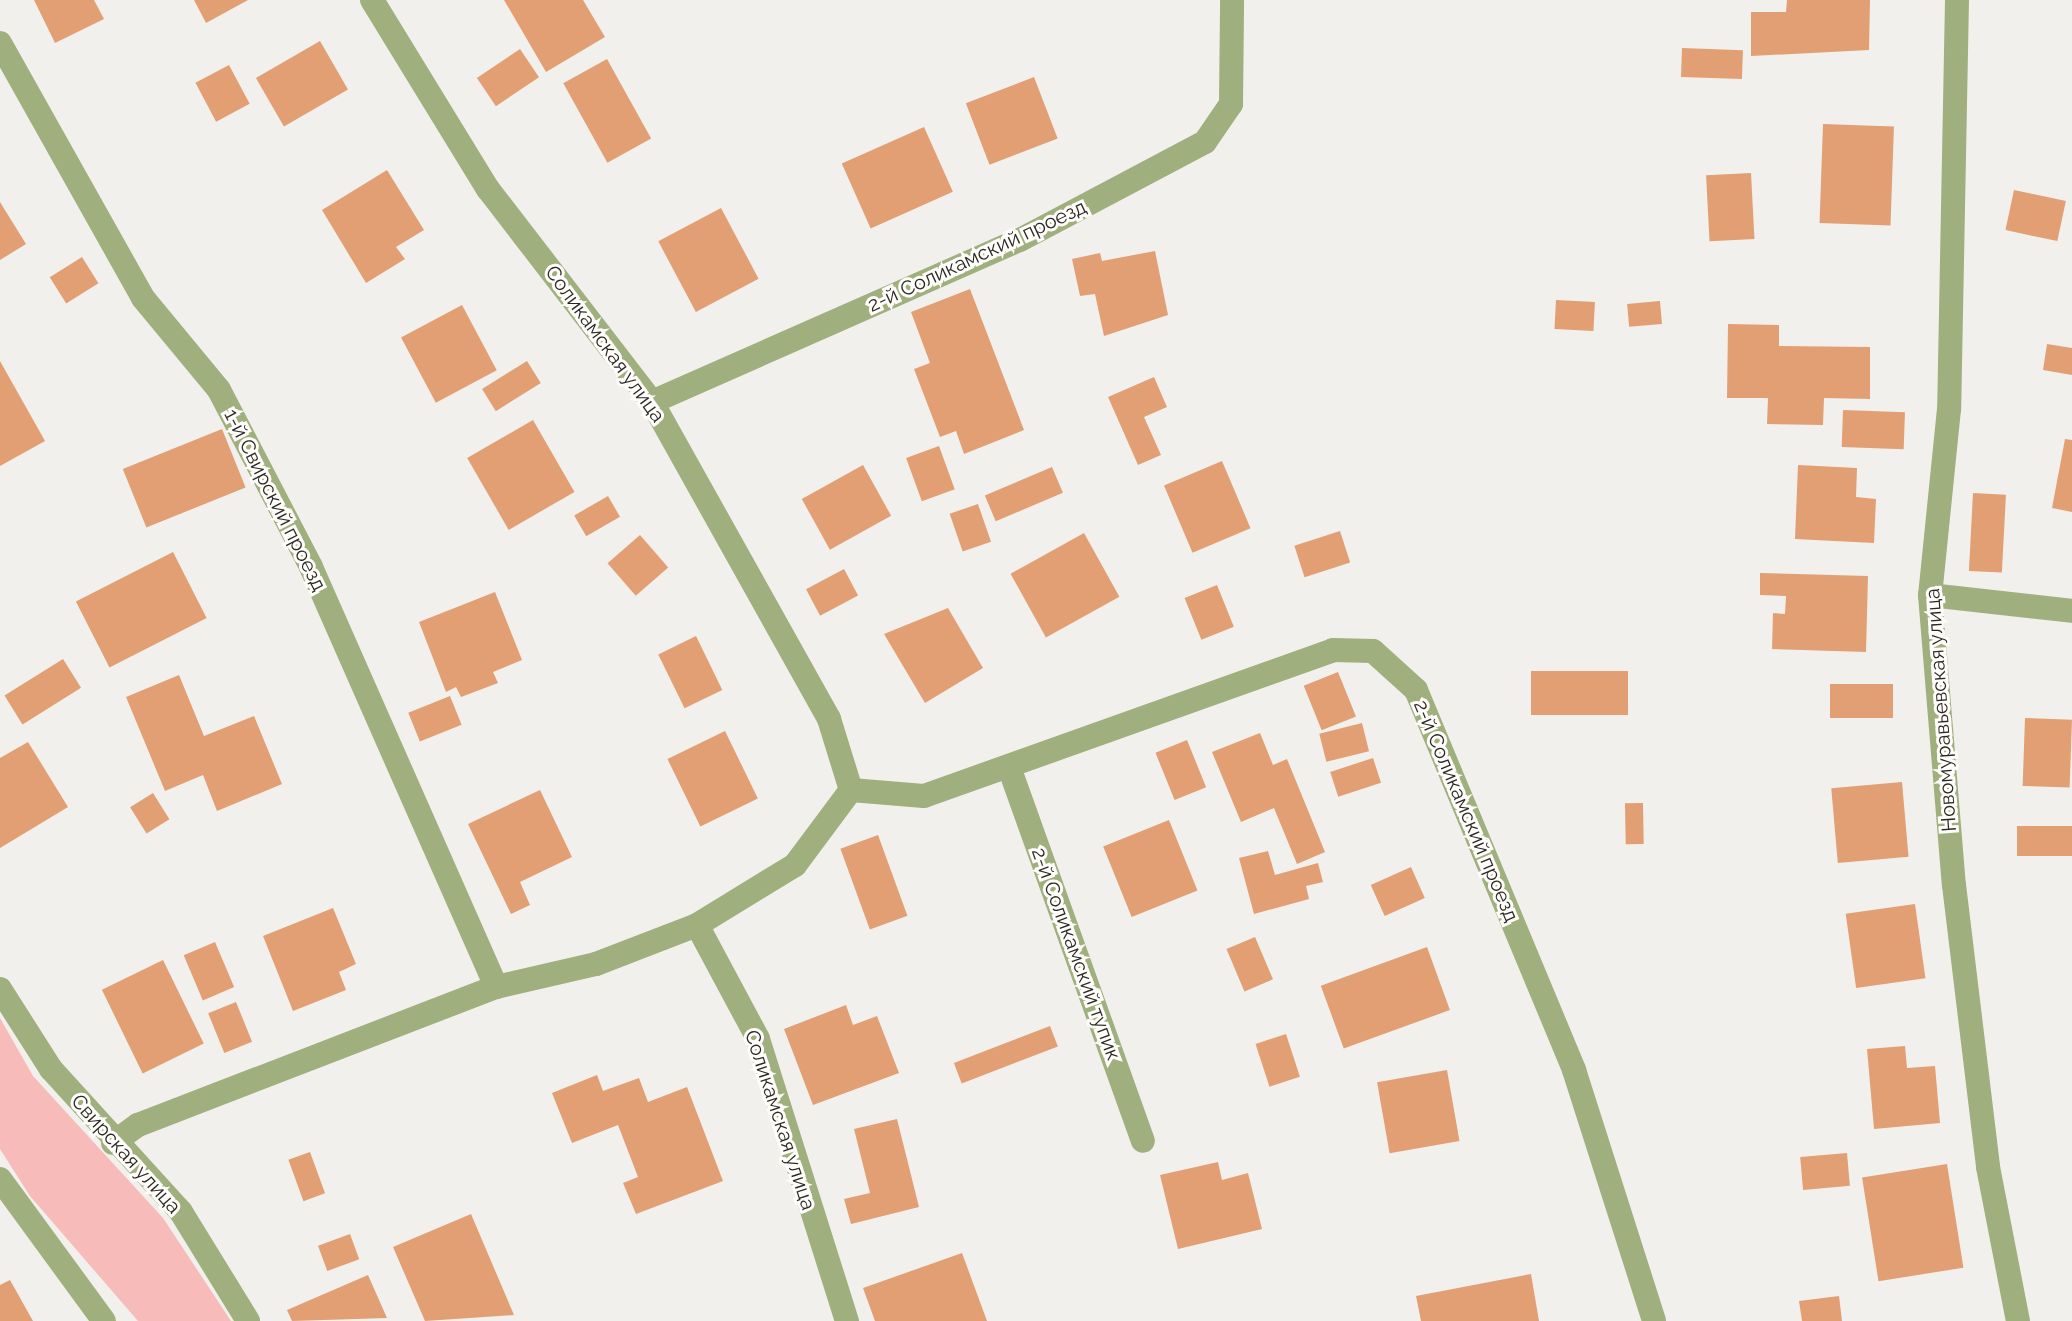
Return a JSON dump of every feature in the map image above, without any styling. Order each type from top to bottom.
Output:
[{"type":"street","name":"Соликамская улица","points":[[372,0],[488,189],[652,402],[829,719],[851,790]]},
{"type":"street","name":"2-й Соликамский проезд","points":[[652,402],[1020,240],[1205,142],[1231,104],[1232,0]]},
{"type":"street","name":"Новомуравьевская улица","points":[[1957,0],[1949,409],[1930,595],[1965,979],[1988,1167],[2018,1321]]},
{"type":"street","name":"1-й Свирский проезд","points":[[0,43],[143,298],[219,390],[317,581],[496,987]]},
{"type":"street","points":[[1930,595],[2072,611]]},
{"type":"street","name":"2-й Соликамский проезд","points":[[851,790],[924,796],[1333,650],[1373,651],[1416,690],[1574,1070],[1654,1321]]},
{"type":"street","name":"2-й Соликамский тупик","points":[[1009,767],[1143,1141]]},
{"type":"street","points":[[113,1143],[138,1125],[496,987],[596,964],[697,925],[795,865],[851,790]]},
{"type":"street","name":"Соликамская улица","points":[[697,925],[758,1039],[847,1321]]},
{"type":"street","name":"Свирская улица","points":[[0,989],[51,1069],[113,1143],[181,1212],[248,1321]]},
{"type":"street","points":[[0,1179],[104,1321]]},
{"type":"shaded area","points":[[0,1018],[33,1076],[163,1218],[231,1321],[138,1321],[30,1196],[0,1149]]},
{"type":"building","points":[[34,0],[94,0],[104,19],[55,43]]},
{"type":"building","points":[[194,0],[248,0],[206,23]]},
{"type":"building","points":[[504,0],[583,0],[605,37],[546,72]]},
{"type":"building","points":[[1787,0],[1870,0],[1869,50],[1751,56],[1751,12],[1786,12]]},
{"type":"building","points":[[320,41],[348,89],[284,126],[256,78]]},
{"type":"building","points":[[1682,48],[1743,50],[1742,79],[1681,77]]},
{"type":"building","points":[[520,49],[539,77],[496,106],[477,78]]},
{"type":"building","points":[[607,59],[651,139],[607,163],[563,83]]},
{"type":"building","points":[[229,65],[250,104],[216,122],[195,83]]},
{"type":"building","points":[[1034,77],[1058,139],[990,165],[966,103]]},
{"type":"building","points":[[1823,124],[1894,126],[1891,225],[1820,223]]},
{"type":"building","points":[[924,127],[953,192],[871,228],[842,164]]},
{"type":"building","points":[[387,170],[424,230],[396,247],[405,259],[366,283],[322,210]]},
{"type":"building","points":[[1751,173],[1754,239],[1710,241],[1706,175]]},
{"type":"building","points":[[2014,190],[2066,201],[2057,241],[2005,230]]},
{"type":"building","points":[[0,202],[26,244],[0,260]]},
{"type":"building","points":[[721,208],[759,279],[696,312],[658,241]]},
{"type":"building","points":[[1155,251],[1168,315],[1104,336],[1095,294],[1080,296],[1072,259],[1100,253],[1102,261]]},
{"type":"building","points":[[82,257],[98,283],[66,303],[50,277]]},
{"type":"building","points":[[970,289],[1024,430],[964,454],[956,431],[940,437],[914,369],[930,363],[911,312]]},
{"type":"building","points":[[1556,300],[1595,302],[1593,331],[1554,329]]},
{"type":"building","points":[[1660,301],[1662,324],[1629,327],[1627,304]]},
{"type":"building","points":[[462,305],[497,370],[436,403],[401,337]]},
{"type":"building","points":[[1728,324],[1779,325],[1779,346],[1870,347],[1870,399],[1824,398],[1823,425],[1767,424],[1768,398],[1727,398]]},
{"type":"building","points":[[2047,344],[2072,348],[2072,375],[2043,370]]},
{"type":"building","points":[[0,361],[45,441],[0,466]]},
{"type":"building","points":[[527,361],[541,383],[496,411],[482,389]]},
{"type":"building","points":[[1154,377],[1167,407],[1144,417],[1161,455],[1138,465],[1108,397]]},
{"type":"building","points":[[1843,410],[1905,412],[1904,449],[1842,447]]},
{"type":"building","points":[[533,420],[574,492],[509,530],[467,458]]},
{"type":"building","points":[[222,429],[246,487],[146,527],[123,469]]},
{"type":"building","points":[[2065,439],[2072,440],[2072,512],[2052,508]]},
{"type":"building","points":[[939,446],[955,489],[922,501],[906,458]]},
{"type":"building","points":[[1222,461],[1251,528],[1193,553],[1164,486]]},
{"type":"building","points":[[863,465],[891,516],[830,550],[802,499]]},
{"type":"building","points":[[1798,465],[1857,468],[1856,497],[1876,499],[1874,543],[1795,539]]},
{"type":"building","points":[[1052,467],[1063,493],[996,521],[985,496]]},
{"type":"building","points":[[1973,493],[2006,495],[2002,573],[1969,571]]},
{"type":"building","points":[[608,496],[620,517],[586,536],[574,516]]},
{"type":"building","points":[[978,504],[991,542],[963,552],[950,514]]},
{"type":"building","points":[[1340,531],[1350,562],[1305,577],[1294,546]]},
{"type":"building","points":[[1084,533],[1119,597],[1046,638],[1011,574]]},
{"type":"building","points":[[640,535],[668,567],[636,596],[608,563]]},
{"type":"building","points":[[173,552],[207,618],[109,667],[76,601]]},
{"type":"building","points":[[844,569],[858,595],[820,616],[806,589]]},
{"type":"building","points":[[1760,573],[1868,576],[1866,652],[1772,649],[1773,613],[1785,614],[1786,596],[1760,595]]},
{"type":"building","points":[[1217,585],[1234,627],[1201,640],[1185,598]]},
{"type":"building","points":[[495,592],[522,660],[493,672],[498,683],[461,697],[456,687],[446,692],[419,622]]},
{"type":"building","points":[[948,608],[983,668],[925,703],[884,634]]},
{"type":"building","points":[[696,636],[722,690],[685,708],[658,654]]},
{"type":"building","points":[[63,659],[81,688],[23,724],[4,696]]},
{"type":"building","points":[[1531,671],[1628,671],[1628,715],[1531,715]]},
{"type":"building","points":[[1338,672],[1356,717],[1322,730],[1304,686]]},
{"type":"building","points":[[179,675],[204,736],[254,716],[282,784],[217,811],[203,775],[165,791],[126,697]]},
{"type":"building","points":[[1830,684],[1893,684],[1893,718],[1830,718]]},
{"type":"building","points":[[450,696],[462,725],[420,742],[408,713]]},
{"type":"building","points":[[2025,718],[2072,720],[2070,788],[2023,786]]},
{"type":"building","points":[[1362,723],[1369,751],[1326,762],[1319,734]]},
{"type":"building","points":[[725,731],[758,798],[700,826],[667,759]]},
{"type":"building","points":[[1260,733],[1273,765],[1287,759],[1325,852],[1297,864],[1274,808],[1241,822],[1212,752]]},
{"type":"building","points":[[1187,740],[1206,787],[1175,800],[1155,753]]},
{"type":"building","points":[[28,742],[68,807],[0,848],[0,758]]},
{"type":"building","points":[[1373,758],[1381,783],[1338,797],[1330,772]]},
{"type":"building","points":[[1902,782],[1909,857],[1838,863],[1831,788]]},
{"type":"building","points":[[540,790],[572,857],[520,882],[530,905],[511,914],[468,824]]},
{"type":"building","points":[[153,793],[169,819],[147,834],[130,807]]},
{"type":"building","points":[[1625,803],[1643,803],[1644,844],[1626,844]]},
{"type":"building","points":[[1169,820],[1197,890],[1132,917],[1103,847]]},
{"type":"building","points":[[2017,826],[2072,826],[2072,856],[2017,856]]},
{"type":"building","points":[[878,835],[907,916],[870,929],[840,849]]},
{"type":"building","points":[[1268,851],[1275,875],[1318,863],[1323,882],[1306,886],[1309,899],[1254,914],[1239,858]]},
{"type":"building","points":[[1411,867],[1425,898],[1385,916],[1371,885]]},
{"type":"building","points":[[1915,904],[1925,978],[1856,988],[1846,914]]},
{"type":"building","points":[[333,908],[356,964],[339,972],[346,990],[293,1011],[263,936]]},
{"type":"building","points":[[1255,937],[1273,979],[1244,991],[1226,949]]},
{"type":"building","points":[[215,942],[234,987],[203,1000],[184,955]]},
{"type":"building","points":[[1427,947],[1450,1010],[1344,1049],[1321,986]]},
{"type":"building","points":[[163,960],[204,1044],[143,1073],[102,990]]},
{"type":"building","points":[[236,1002],[252,1042],[224,1053],[208,1013]]},
{"type":"building","points":[[846,1005],[853,1025],[877,1016],[899,1073],[813,1105],[784,1029]]},
{"type":"building","points":[[1050,1026],[1058,1047],[962,1083],[954,1063]]},
{"type":"building","points":[[1286,1034],[1300,1077],[1269,1087],[1256,1044]]},
{"type":"building","points":[[1905,1046],[1907,1068],[1935,1066],[1940,1123],[1874,1129],[1867,1049]]},
{"type":"building","points":[[1447,1070],[1460,1141],[1390,1153],[1377,1082]]},
{"type":"building","points":[[597,1075],[603,1091],[639,1078],[648,1102],[687,1087],[723,1181],[636,1214],[623,1183],[638,1177],[618,1125],[572,1143],[552,1093]]},
{"type":"building","points":[[897,1119],[919,1207],[851,1224],[844,1199],[870,1193],[854,1129]]},
{"type":"building","points":[[310,1152],[325,1193],[303,1201],[288,1160]]},
{"type":"building","points":[[1847,1153],[1850,1186],[1803,1190],[1800,1157]]},
{"type":"building","points":[[1218,1162],[1222,1180],[1248,1173],[1262,1229],[1178,1249],[1160,1175]]},
{"type":"building","points":[[1947,1164],[1963,1268],[1878,1281],[1862,1177]]},
{"type":"building","points":[[471,1214],[514,1315],[425,1321],[393,1247]]},
{"type":"building","points":[[350,1234],[359,1259],[327,1271],[318,1246]]},
{"type":"building","points":[[962,1253],[987,1321],[875,1321],[863,1288]]},
{"type":"building","points":[[1531,1274],[1539,1321],[1421,1321],[1416,1296]]},
{"type":"building","points":[[368,1275],[387,1318],[292,1321],[287,1310]]},
{"type":"building","points":[[10,1280],[33,1321],[0,1321],[0,1285]]},
{"type":"building","points":[[1839,1296],[1842,1321],[1802,1321],[1799,1301]]}]
